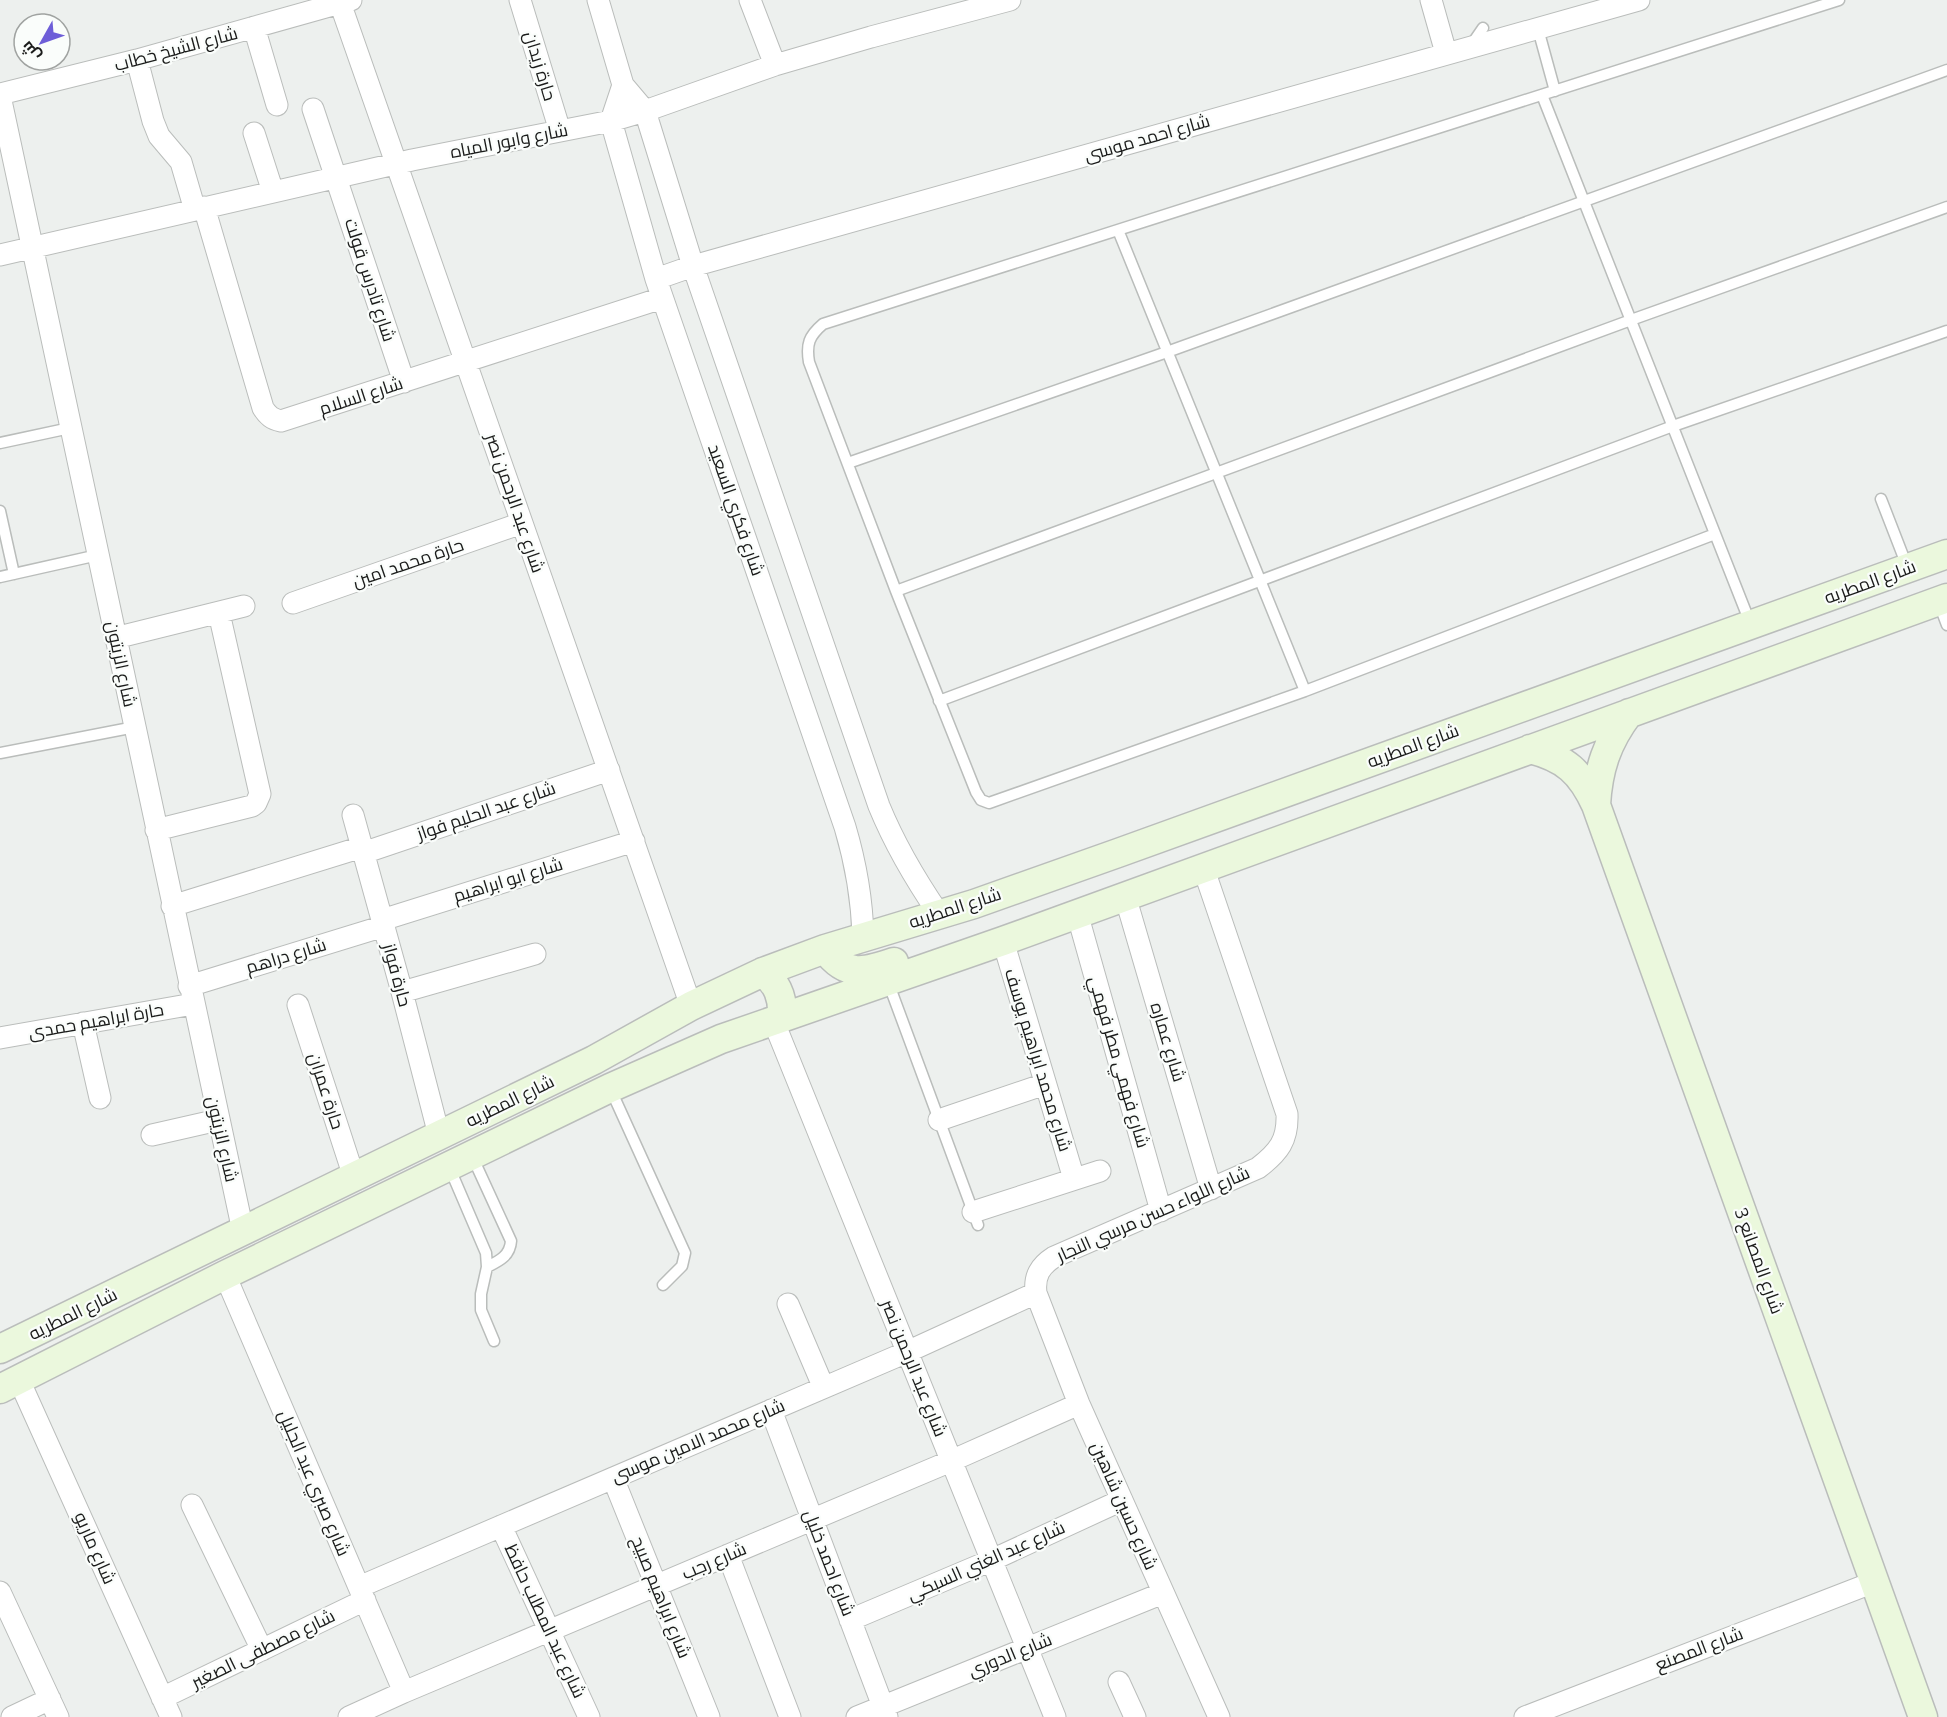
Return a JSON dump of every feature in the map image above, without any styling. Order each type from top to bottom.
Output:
[{"type":"main road","name":"شارع المطريه","points":[[0,1349],[594,1060],[691,1006],[763,972],[825,949],[939,914],[1118,853],[1947,554]]},
{"type":"main road","name":"شارع المطريه","points":[[10,1384],[225,1275],[610,1088],[721,1039],[945,962],[1629,713],[1944,608]]},
{"type":"main road","name":"شارع المصانع 3","points":[[1596,805],[1597,785],[1604,756],[1617,729],[1629,713]]},
{"type":"main road","name":"شارع المصانع 3","points":[[1530,749],[1547,753],[1564,762],[1578,774],[1596,805],[1923,1717]]},
{"type":"main road","points":[[825,949],[839,964],[858,971],[918,954],[932,955],[945,962]]},
{"type":"main road","points":[[763,972],[777,987],[783,1006],[778,1018]]},
{"type":"street","name":"حارة زيدان","points":[[520,0],[560,131]]},
{"type":"street","points":[[598,0],[623,86],[645,111],[693,266],[879,806],[895,844],[916,881],[939,914]]},
{"type":"street","points":[[750,0],[776,65]]},
{"type":"street","name":"شارع وابور المياه","points":[[0,255],[396,164],[611,121],[776,65],[1010,0]]},
{"type":"street","points":[[1431,0],[1446,53]]},
{"type":"street","name":"شارع احمد موسى","points":[[659,288],[693,266],[1538,29],[1600,6],[1639,0]]},
{"type":"street","name":"شارع الشيخ خطاب","points":[[0,95],[137,60],[344,1]]},
{"type":"street","name":"شارع عبد الرحمن نصر","points":[[344,1],[396,164],[691,1006]]},
{"type":"street","points":[[254,27],[276,105]]},
{"type":"street","points":[[137,60],[159,136],[181,162],[199,208]]},
{"type":"street","points":[[611,121],[623,86]]},
{"type":"street","name":"شارع الزيتون","points":[[0,95],[243,1231]]},
{"type":"street","name":"شارع تادرس قولت","points":[[313,109],[404,382]]},
{"type":"street","name":"شارع فكري السعيد","points":[[611,121],[659,288],[845,827],[862,903],[863,937]]},
{"type":"street","points":[[254,133],[273,192]]},
{"type":"street","name":"شارع السلام","points":[[199,208],[263,408],[273,420],[289,420],[466,362],[659,288]]},
{"type":"street","name":"حارة محمد امين","points":[[294,603],[522,523]]},
{"type":"street","points":[[115,638],[244,606]]},
{"type":"street","points":[[156,830],[252,806],[259,799],[260,794],[219,613]]},
{"type":"street","name":"شارع عبد الحليم فواز","points":[[172,906],[363,850],[609,770]]},
{"type":"street","name":"حارة فواز","points":[[352,815],[402,992],[439,1135]]},
{"type":"street","name":"شارع ابو ابراهيم","points":[[383,923],[634,841]]},
{"type":"street","name":"شارع اللواء حسن مرسي النجار","points":[[1036,1293],[1036,1276],[1046,1262],[1258,1168],[1271,1158],[1281,1145],[1287,1130],[1287,1114],[1203,867]]},
{"type":"street","name":"شارع عماره","points":[[1125,896],[1211,1189]]},
{"type":"street","name":"شارع فهمي مطر فهمي","points":[[1077,914],[1161,1211]]},
{"type":"street","name":"شارع دراهم","points":[[191,995],[383,923]]},
{"type":"street","name":"شارع محمد ابراهيم يوسف","points":[[1003,941],[1074,1179]]},
{"type":"street","points":[[402,992],[535,954]]},
{"type":"street","name":"حارة ابراهيم حمدى","points":[[0,1038],[83,1023],[191,995]]},
{"type":"street","name":"حارة عمران","points":[[298,1005],[354,1177]]},
{"type":"street","name":"شارع عبد الرحمن نصر","points":[[778,1018],[951,1461],[1055,1717]]},
{"type":"street","points":[[83,1023],[100,1098]]},
{"type":"street","points":[[939,1120],[1045,1084]]},
{"type":"street","points":[[152,1135],[218,1120]]},
{"type":"street","points":[[975,1219],[1074,1179],[1100,1171]]},
{"type":"street","name":"شارع صبري عبد الجليل","points":[[225,1275],[404,1692]]},
{"type":"street","name":"شارع محمد الامين موسى","points":[[362,1593],[501,1526],[823,1386],[908,1352],[1036,1293]]},
{"type":"street","name":"شارع حسين شاهين","points":[[1036,1293],[1079,1404],[1219,1717]]},
{"type":"street","points":[[788,1304],[823,1386]]},
{"type":"street","name":"شارع ماريو","points":[[10,1384],[166,1708]]},
{"type":"street","name":"شارع رجب","points":[[349,1717],[951,1461],[1079,1404]]},
{"type":"street","name":"شارع احمد خليل","points":[[771,1410],[885,1712]]},
{"type":"street","name":"شارع ابراهيم صبيح","points":[[613,1478],[709,1717]]},
{"type":"street","name":"شارع عبد الغني السبكي","points":[[850,1620],[992,1560],[1122,1500]]},
{"type":"street","points":[[192,1505],[262,1650]]},
{"type":"street","name":"شارع عبد المطلب حافظ","points":[[501,1526],[589,1717]]},
{"type":"street","points":[[728,1555],[790,1717]]},
{"type":"street","name":"شارع المصنع","points":[[1538,1715],[1874,1582]]},
{"type":"street","points":[[0,1592],[54,1708],[12,1717]]},
{"type":"street","name":"شارع مصطفى الصغير","points":[[166,1708],[362,1593]]},
{"type":"street","name":"شارع الدوري","points":[[857,1717],[885,1712],[1027,1648],[1163,1593]]},
{"type":"street","points":[[1119,1682],[1135,1717]]},
{"type":"lane","points":[[1715,534],[1305,691],[989,803],[981,800],[976,792],[939,701],[809,362],[806,348],[811,334],[822,324],[1839,0]]},
{"type":"lane","points":[[1470,47],[1483,27]]},
{"type":"lane","points":[[1538,29],[1555,91]]},
{"type":"lane","points":[[848,463],[1167,352],[1947,70]]},
{"type":"lane","points":[[1542,95],[1751,625]]},
{"type":"lane","points":[[896,591],[1630,320],[1947,207]]},
{"type":"lane","points":[[1118,230],[1305,691]]},
{"type":"lane","points":[[939,701],[1672,426],[1947,331]]},
{"type":"lane","points":[[0,443],[70,428]]},
{"type":"lane","points":[[1881,500],[1908,569]]},
{"type":"lane","points":[[0,511],[14,574]]},
{"type":"lane","points":[[0,577],[98,555]]},
{"type":"lane","points":[[0,753],[135,727]]},
{"type":"lane","points":[[888,982],[975,1219]]},
{"type":"lane","points":[[610,1088],[685,1253],[682,1266],[663,1285]]},
{"type":"lane","points":[[460,1161],[511,1241],[505,1256],[487,1266]]},
{"type":"lane","points":[[460,1161],[486,1253],[487,1266],[481,1294],[481,1310],[494,1341]]}]
